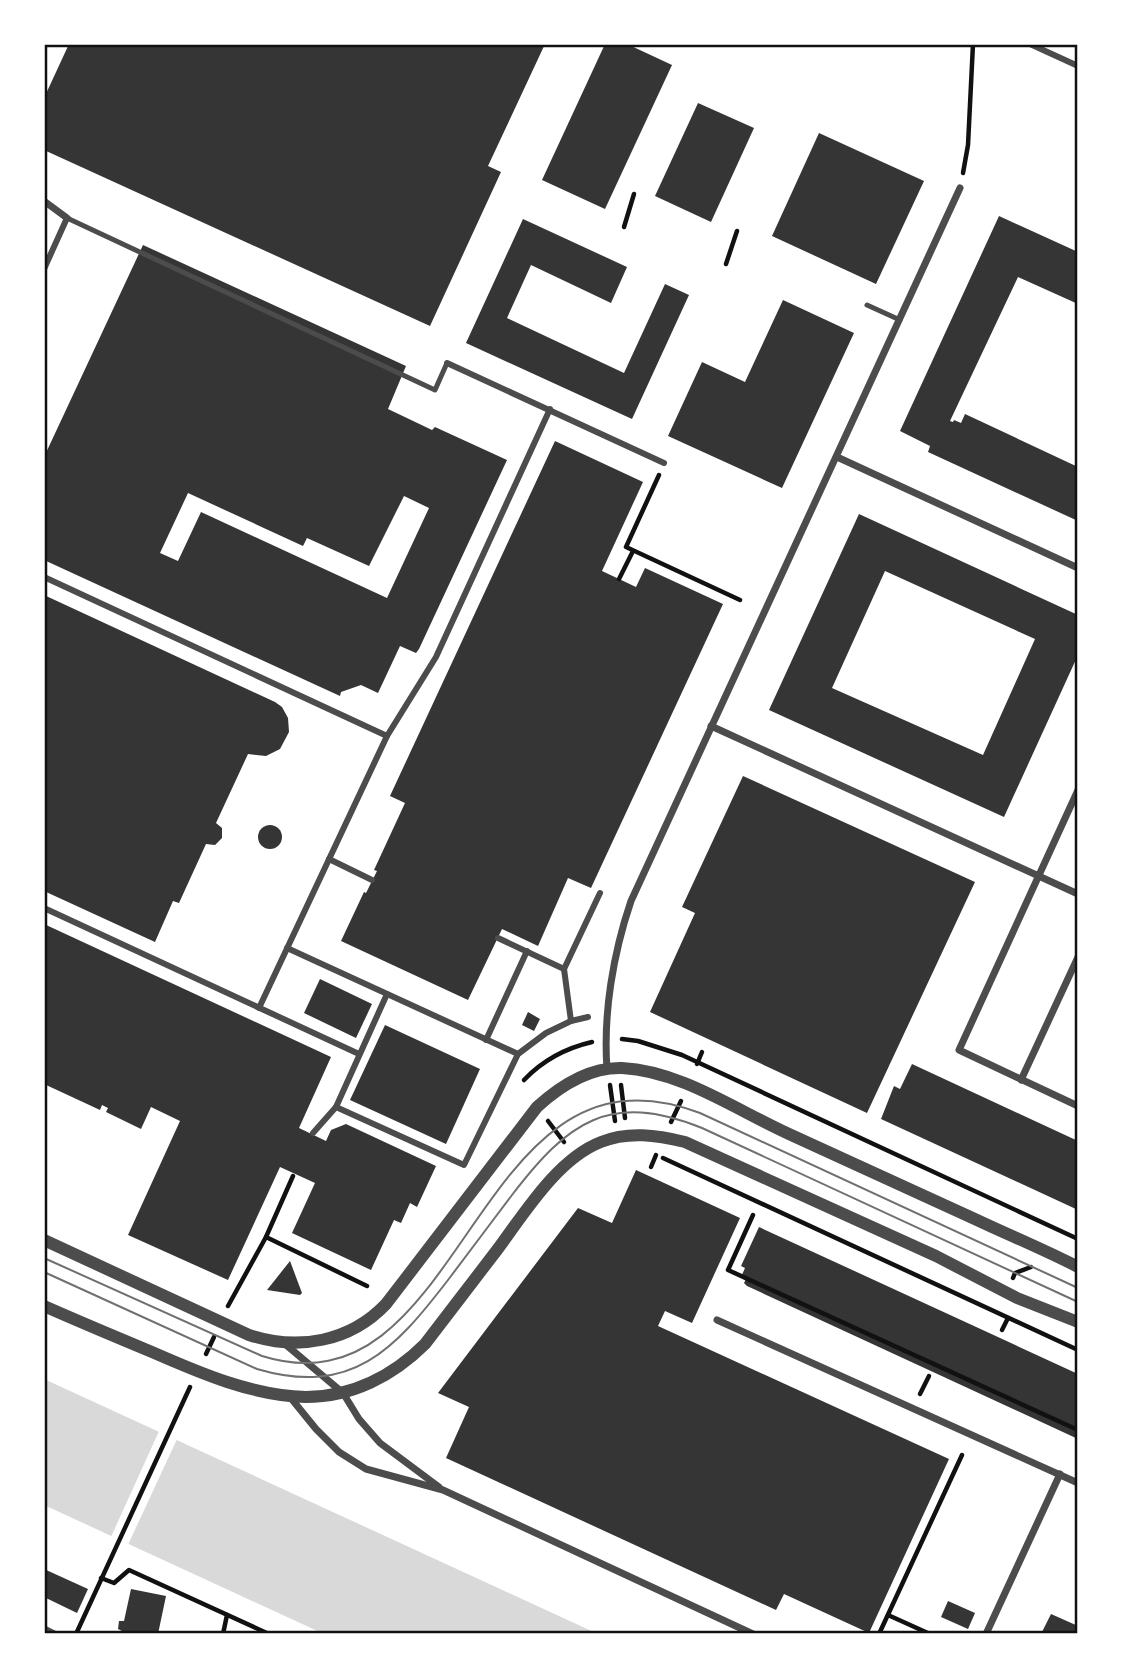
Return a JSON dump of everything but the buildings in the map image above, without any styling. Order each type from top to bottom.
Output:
[{"type":"street","points":[[1030,44],[1078,66]]},
{"type":"street","points":[[613,1069],[605,1039],[625,919],[634,894],[960,188]]},
{"type":"street","points":[[44,201],[68,218],[44,269]]},
{"type":"street","points":[[447,363],[664,463]]},
{"type":"street","points":[[259,1008],[387,736],[434,661],[550,409]]},
{"type":"street","points":[[837,457],[1078,568]]},
{"type":"street","points":[[44,577],[387,736]]},
{"type":"street","points":[[711,726],[1078,894]]},
{"type":"street","points":[[1078,789],[959,1050],[1078,1105]]},
{"type":"street","points":[[329,859],[372,880]]},
{"type":"street","points":[[571,1021],[565,969],[600,893]]},
{"type":"street","points":[[44,908],[359,1054]]},
{"type":"street","points":[[498,938],[565,969]]},
{"type":"street","points":[[287,948],[518,1055]]},
{"type":"street","points":[[486,1040],[527,951]]},
{"type":"street","points":[[1021,1080],[1078,957]]},
{"type":"street","points":[[313,1133],[336,1107],[387,994]]},
{"type":"street","points":[[336,1107],[464,1165],[518,1055],[546,1033],[571,1021],[588,1017]]},
{"type":"street","points":[[44,1240],[249,1335],[285,1344],[323,1340],[356,1328],[376,1314],[537,1107],[565,1084],[585,1075],[613,1069],[642,1070],[688,1085],[772,1127],[1030,1242],[1078,1267]]},
{"type":"street","points":[[44,1306],[198,1371],[265,1392],[307,1397],[343,1393],[376,1380],[414,1355],[561,1170],[576,1157],[600,1143],[622,1136],[664,1137],[685,1142],[936,1256],[1017,1297],[1078,1322]]},
{"type":"street","points":[[717,1320],[1078,1483]]},
{"type":"street","points":[[285,1344],[343,1393],[359,1419],[380,1443],[443,1490]]},
{"type":"street","points":[[289,1395],[316,1429],[339,1452],[366,1469],[443,1490],[753,1634]]},
{"type":"street","points":[[986,1634],[1060,1474]]},
{"type":"street","points":[[44,1629],[54,1634]]},
{"type":"lane","points":[[68,218],[435,390],[447,363]]},
{"type":"lane","points":[[867,305],[900,320]]},
{"type":"path","points":[[960,188],[968,145],[973,44]]},
{"type":"path","points":[[624,227],[634,194]]},
{"type":"path","points":[[726,264],[737,231]]},
{"type":"path","points":[[664,463],[625,547],[740,600]]},
{"type":"path","points":[[619,579],[633,551]]},
{"type":"path","points":[[575,1046],[605,1039],[638,1041],[682,1055],[1078,1239]]},
{"type":"path","points":[[651,1167],[653,1155],[664,1137],[702,1052]]},
{"type":"path","points":[[613,1069],[622,1136]]},
{"type":"path","points":[[613,1069],[622,1136]]},
{"type":"path","points":[[509,1072],[576,1157]]},
{"type":"path","points":[[653,1155],[1078,1350]]},
{"type":"path","points":[[233,1295],[266,1237],[293,1176]]},
{"type":"path","points":[[753,1214],[728,1270],[1078,1430]]},
{"type":"path","points":[[1002,1330],[1022,1287],[1011,1282],[1015,1273],[1031,1267],[1035,1259],[1025,1254],[1040,1221]]},
{"type":"path","points":[[266,1237],[367,1286]]},
{"type":"path","points":[[875,1337],[878,1331]]},
{"type":"path","points":[[76,1634],[174,1422]]},
{"type":"path","points":[[879,1634],[962,1455]]},
{"type":"path","points":[[101,1578],[114,1583],[129,1570],[269,1634]]},
{"type":"path","points":[[223,1634],[228,1615]]},
{"type":"path","points":[[888,1615],[930,1634]]},
{"type":"shaded area","points":[[44,1379],[598,1634],[324,1634],[44,1505]]},
{"type":"pier","points":[[160,1429],[178,1437],[127,1547],[110,1539]]},
{"type":"tram line","points":[[44,1258],[262,1356],[331,1360],[385,1333],[431,1284],[515,1169],[564,1123],[624,1101],[700,1113],[1078,1288]]},
{"type":"tram line","points":[[44,1272],[257,1369],[290,1376],[319,1377],[345,1371],[368,1361],[409,1327],[532,1170],[552,1149],[572,1132],[593,1120],[616,1114],[641,1113],[669,1117],[702,1128],[1078,1302]]}]
